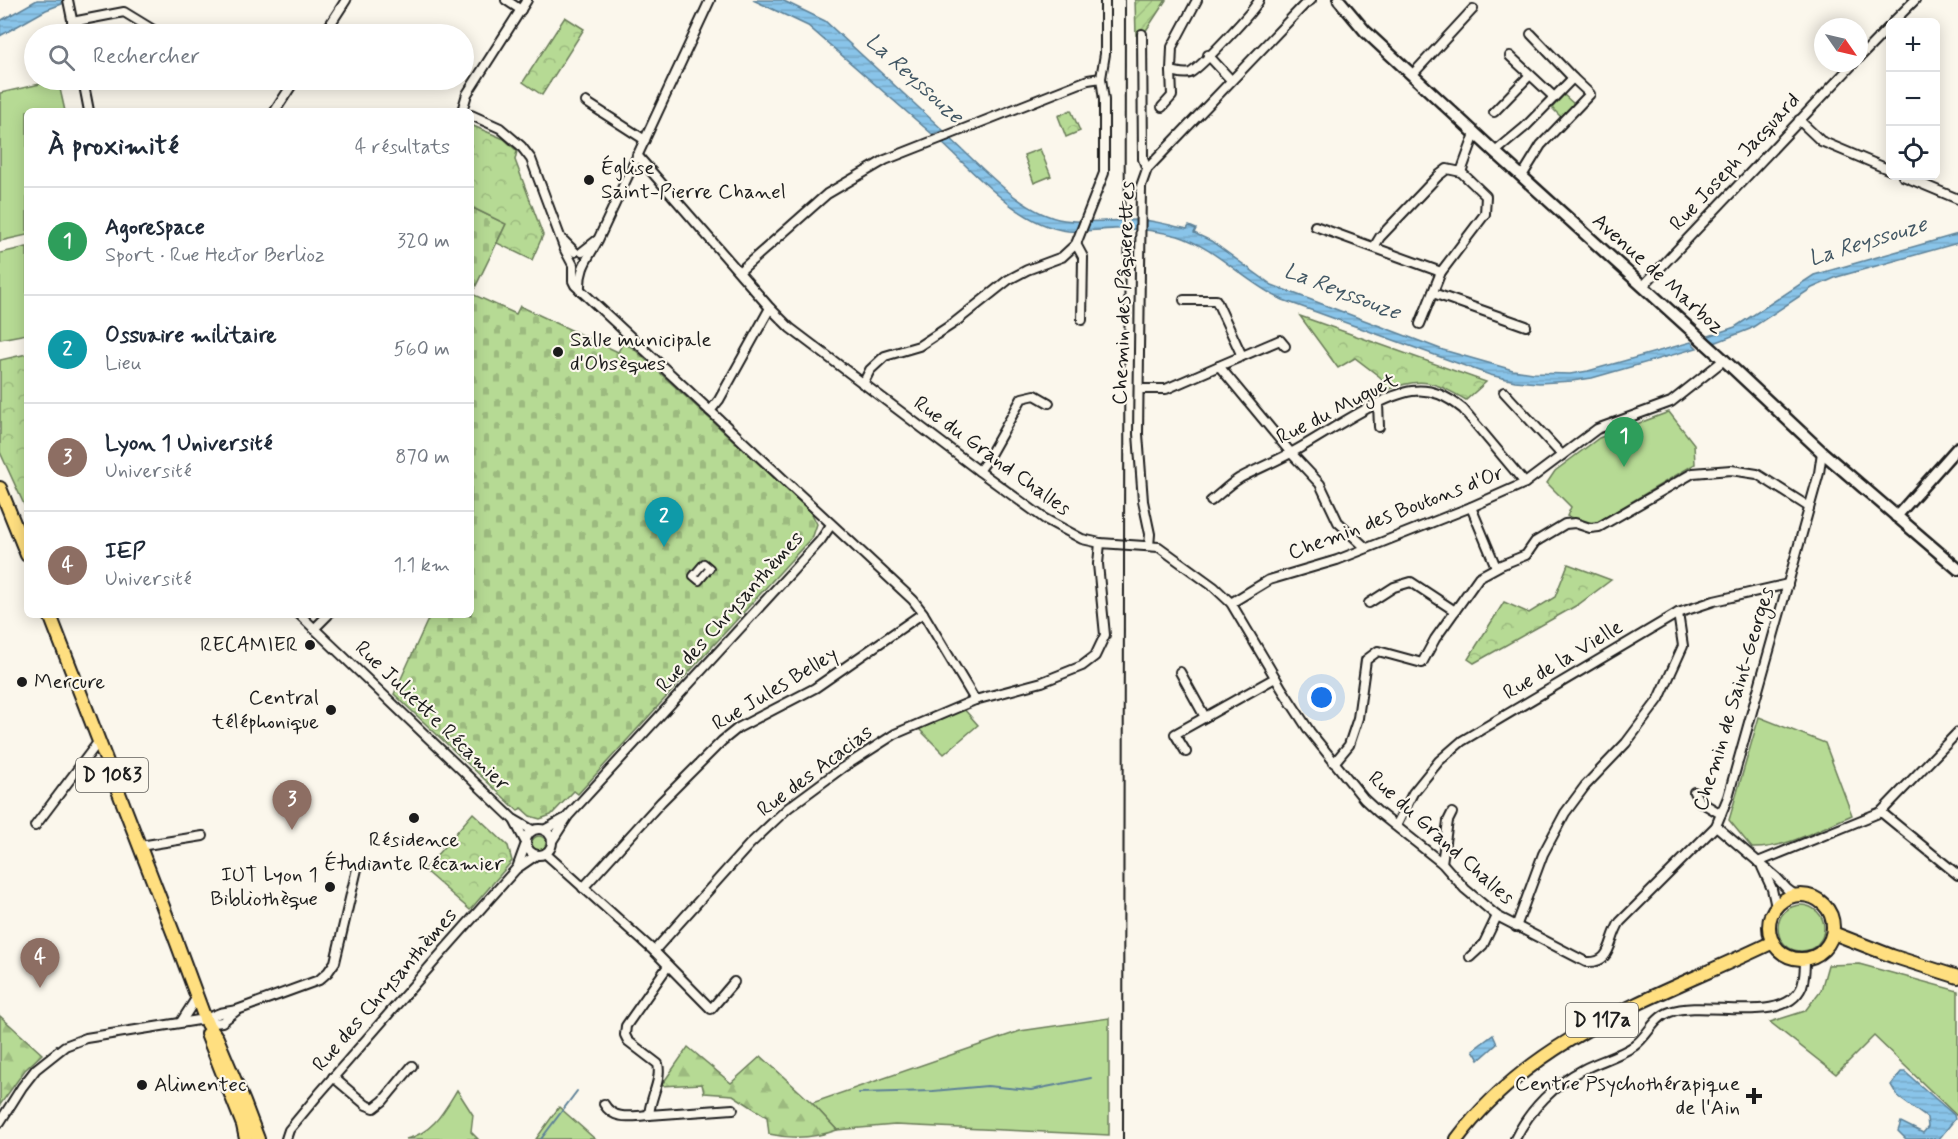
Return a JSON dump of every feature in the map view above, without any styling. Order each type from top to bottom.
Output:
[{"type":"main road","name":"Avenue de Marboz","points":[[1339,0],[1365,31],[1475,134],[1822,452],[1958,569]]},
{"type":"main road","points":[[0,488],[24,548]]},
{"type":"main road","name":"D 1083","points":[[51,618],[206,1021],[209,1041],[246,1139]]},
{"type":"main road","points":[[1795,895],[1816,898],[1824,904],[1833,922],[1833,933],[1823,950],[1805,959],[1786,955],[1778,950],[1773,942],[1769,924],[1776,907],[1795,895]]},
{"type":"main road","points":[[1833,933],[1892,956],[1958,976]]},
{"type":"main road","name":"D 117a","points":[[1457,1139],[1500,1092],[1532,1064],[1566,1041],[1613,1014],[1773,942]]},
{"type":"main road","name":"D 1083","points":[[206,1021],[217,1038],[258,1139]]},
{"type":"street","points":[[68,0],[72,22],[124,12],[144,24]]},
{"type":"street","points":[[330,24],[346,0]]},
{"type":"street","points":[[506,0],[521,9]]},
{"type":"street","points":[[474,83],[527,0]]},
{"type":"street","points":[[578,259],[598,240],[710,0]]},
{"type":"street","points":[[863,384],[870,370],[885,356],[919,346],[954,323],[1008,280],[1062,257],[1076,244],[1104,172],[1104,100],[1101,78],[1105,54],[1105,0]]},
{"type":"street","points":[[1162,108],[1172,96],[1172,47],[1197,0]]},
{"type":"street","points":[[1171,71],[1190,73],[1228,37],[1259,0]]},
{"type":"street","name":"Chemin des Pâquerettes","points":[[1149,546],[1150,534],[1143,501],[1138,434],[1141,186],[1147,170],[1231,80],[1311,0]]},
{"type":"street","points":[[1898,18],[1915,0]]},
{"type":"street","points":[[1412,75],[1473,9]]},
{"type":"street","points":[[1868,49],[1886,30]]},
{"type":"street","points":[[1142,34],[1143,159],[1147,170]]},
{"type":"street","points":[[1522,176],[1541,145],[1590,94],[1531,34]]},
{"type":"street","points":[[1208,55],[1231,80]]},
{"type":"street","points":[[1510,56],[1554,97]]},
{"type":"street","name":"Rue Joseph Jacquard","points":[[1643,286],[1845,72]]},
{"type":"street","points":[[1494,112],[1530,75]]},
{"type":"street","points":[[740,271],[827,194],[885,160],[1088,80],[1101,78]]},
{"type":"street","points":[[1495,152],[1525,127],[1573,78]]},
{"type":"street","points":[[85,90],[88,108]]},
{"type":"street","points":[[277,108],[289,90]]},
{"type":"street","points":[[463,108],[470,90]]},
{"type":"street","points":[[586,102],[645,140]]},
{"type":"street","name":"Rue des Chrysanthèmes","points":[[474,116],[500,128],[531,159],[565,250],[578,259],[573,281],[580,290],[831,525],[820,541],[568,816],[552,841]]},
{"type":"street","points":[[1799,120],[1821,141],[1886,168]]},
{"type":"street","points":[[1461,172],[1475,134]]},
{"type":"street","name":"Rue du Grand Challes","points":[[638,155],[770,308],[790,328],[863,384],[1045,519],[1082,539],[1100,543],[1158,548],[1214,587],[1231,603],[1310,732],[1364,799],[1442,862],[1465,889],[1497,916],[1586,962],[1599,962],[1607,955]]},
{"type":"street","points":[[1374,247],[1380,237],[1438,176],[1447,170],[1461,172],[1486,196],[1485,214],[1441,272],[1420,324]]},
{"type":"street","points":[[1913,180],[1958,199]]},
{"type":"street","points":[[1315,226],[1441,272]]},
{"type":"street","points":[[1076,244],[1083,257],[1082,320]]},
{"type":"street","points":[[1433,293],[1526,326]]},
{"type":"street","points":[[1184,300],[1216,300],[1242,356]]},
{"type":"street","points":[[710,411],[720,400],[770,308]]},
{"type":"street","points":[[1139,389],[1166,389],[1280,340],[1285,346]]},
{"type":"street","name":"Chemin des Boutons d'Or","points":[[1231,603],[1269,580],[1337,560],[1525,483],[1597,429],[1671,402],[1724,360]]},
{"type":"street","points":[[1219,366],[1291,453],[1320,484],[1338,522],[1366,548]]},
{"type":"street","name":"Rue du Muguet","points":[[1211,501],[1239,479],[1291,453],[1378,404],[1396,395],[1413,391],[1439,393],[1454,401],[1525,483]]},
{"type":"street","points":[[1504,392],[1562,455]]},
{"type":"street","points":[[979,471],[1022,398],[1035,395],[1049,403]]},
{"type":"street","points":[[1378,404],[1379,427]]},
{"type":"street","points":[[1896,517],[1958,447]]},
{"type":"street","name":"Chemin de Saint-Georges","points":[[1607,955],[1614,931],[1620,922],[1716,826],[1728,797],[1809,507],[1822,452]]},
{"type":"street","points":[[1334,763],[1349,745],[1358,718],[1366,660],[1378,651],[1422,663],[1479,577],[1496,567],[1526,555],[1534,542],[1565,524],[1575,523],[1590,528],[1599,527],[1693,473],[1731,470],[1757,474],[1809,507]]},
{"type":"street","points":[[1471,507],[1496,567]]},
{"type":"street","points":[[831,525],[911,597],[975,700]]},
{"type":"street","name":"Rue des Acacias","points":[[654,951],[749,845],[788,808],[842,768],[895,734],[975,700],[1042,682],[1082,666],[1095,656],[1105,636],[1098,564],[1100,543]]},
{"type":"street","points":[[1369,603],[1394,587],[1411,582],[1455,611]]},
{"type":"street","name":"Rue de la Vielle","points":[[1396,826],[1413,793],[1439,761],[1462,741],[1678,613],[1714,601],[1788,584]]},
{"type":"street","name":"Rue Jules Belley","points":[[583,888],[661,802],[722,741],[738,729],[815,688],[923,613]]},
{"type":"street","points":[[1516,927],[1543,854],[1565,813],[1585,786],[1626,743],[1659,699],[1683,646],[1678,613]]},
{"type":"street","name":"Rue Juliette Récamier","points":[[303,618],[513,819],[532,830]]},
{"type":"street","points":[[314,629],[325,618]]},
{"type":"street","points":[[1180,672],[1205,717]]},
{"type":"street","points":[[1186,752],[1175,734],[1275,678]]},
{"type":"street","points":[[1760,864],[1881,812],[1958,732]]},
{"type":"street","points":[[35,826],[99,741]]},
{"type":"street","points":[[1694,792],[1699,801],[1721,814]]},
{"type":"street","points":[[1881,812],[1958,875]]},
{"type":"street","points":[[1442,862],[1448,821],[1452,813]]},
{"type":"street","name":"Rue des Chrysanthèmes","points":[[544,830],[568,816]]},
{"type":"street","name":"Rue Juliette Récamier","points":[[513,819],[525,843]]},
{"type":"street","points":[[1716,826],[1795,895]]},
{"type":"street","points":[[532,830],[544,830],[552,841],[550,850],[546,854],[535,856],[529,852],[525,843],[527,834],[532,830]]},
{"type":"street","points":[[140,846],[202,836]]},
{"type":"street","name":"Rue des Chrysanthèmes","points":[[516,869],[525,843]]},
{"type":"street","points":[[546,854],[654,951],[711,1009],[734,982]]},
{"type":"street","name":"Rue des Chrysanthèmes","points":[[286,1139],[289,1130],[333,1077],[516,869],[535,856]]},
{"type":"street","points":[[1760,864],[1772,889],[1776,907]]},
{"type":"street","points":[[0,1122],[22,1087],[36,1070],[65,1046],[86,1038],[181,1022],[222,1022],[237,1010],[319,980],[335,962],[357,869]]},
{"type":"street","points":[[1470,957],[1483,945],[1497,916]]},
{"type":"street","points":[[1515,1139],[1525,1120],[1553,1091],[1573,1076],[1633,1046],[1663,1015],[1681,1009],[1776,1007],[1791,1001],[1801,987],[1804,978],[1805,959]]},
{"type":"street","points":[[649,1115],[660,1071],[658,1064],[628,1041],[625,1035],[626,1026],[668,966]]},
{"type":"street","points":[[181,1022],[197,997]]},
{"type":"street","points":[[333,1077],[366,1105],[374,1108],[383,1101],[412,1066]]},
{"type":"street","points":[[604,1104],[620,1118],[733,1109]]},
{"type":"green space","points":[[1135,0],[1166,0],[1145,32],[1136,35]]},
{"type":"green space","points":[[565,17],[584,29],[542,95],[523,82]]},
{"type":"green space","points":[[24,88],[24,90],[60,90],[64,108],[24,108],[24,236],[0,241],[0,93]]},
{"type":"green space","points":[[1564,95],[1574,104],[1561,117],[1552,108]]},
{"type":"green space","points":[[1071,110],[1080,131],[1066,137],[1058,116]]},
{"type":"green space","points":[[474,126],[504,139],[517,151],[515,160],[543,235],[532,260],[497,243],[506,224],[474,208]]},
{"type":"green space","points":[[1040,149],[1051,176],[1034,183],[1024,155]]},
{"type":"green space","points":[[474,208],[506,224],[474,290]]},
{"type":"green space","points":[[24,248],[24,335],[0,339],[0,253]]},
{"type":"green space","points":[[474,295],[516,314],[520,306],[618,352],[623,343],[633,348],[811,512],[817,524],[813,536],[578,794],[574,791],[551,815],[540,819],[530,816],[521,808],[518,811],[394,694],[429,618],[474,618]]},
{"type":"green space","points":[[1300,316],[1486,382],[1466,400],[1446,389],[1428,383],[1410,383],[1387,390],[1380,377],[1355,358],[1338,368]]},
{"type":"green space","points":[[24,355],[24,504],[0,452],[0,360]]},
{"type":"green space","points":[[1669,412],[1694,444],[1695,464],[1596,523],[1589,524],[1567,516],[1571,507],[1547,483],[1555,471],[1599,438]]},
{"type":"green space","points":[[1568,564],[1611,580],[1579,604],[1474,663],[1468,659],[1504,602],[1529,613],[1555,597]]},
{"type":"green space","points":[[963,708],[978,725],[944,754],[919,729]]},
{"type":"green space","points":[[1759,717],[1825,743],[1852,815],[1778,845],[1752,848],[1729,820]]},
{"type":"green space","points":[[473,813],[508,846],[512,861],[470,910],[424,870]]},
{"type":"green space","points":[[536,836],[542,836],[546,843],[542,850],[536,850],[532,846],[532,840]]},
{"type":"green space","points":[[1801,905],[1817,912],[1824,928],[1817,944],[1801,951],[1785,944],[1778,928],[1785,912]]},
{"type":"green space","points":[[1859,964],[1958,991],[1958,1117],[1874,1036],[1836,1074],[1770,1022],[1805,1011],[1821,990],[1828,965]]},
{"type":"green space","points":[[0,1016],[42,1054],[25,1070],[0,1105]]},
{"type":"green space","points":[[1109,1018],[1109,1135],[895,1125],[837,1130],[812,1103],[1020,1031]]},
{"type":"green space","points":[[688,1047],[731,1083],[761,1056],[812,1103],[837,1130],[803,1137],[769,1134],[767,1117],[733,1095],[704,1093],[702,1084],[661,1086]]},
{"type":"green space","points":[[457,1090],[473,1115],[471,1132],[478,1139],[406,1139],[424,1132],[431,1126]]},
{"type":"green space","points":[[559,1107],[595,1139],[536,1139]]},
{"type":"water","points":[[37,0],[62,0],[62,4],[46,10],[0,36],[0,21]]},
{"type":"water","points":[[753,0],[782,0],[825,21],[944,131],[932,134],[808,26]]},
{"type":"water","points":[[950,138],[1018,199],[1048,216],[1074,221],[1142,220],[1187,229],[1189,226],[1196,229],[1194,233],[1211,241],[1272,285],[1443,350],[1513,370],[1570,374],[1691,342],[1697,348],[1592,378],[1572,381],[1539,383],[1515,381],[1490,375],[1283,300],[1256,285],[1206,249],[1178,236],[1130,229],[1068,231],[1033,220],[1000,197],[942,143]]},
{"type":"water","points":[[1958,234],[1958,243],[1837,277],[1812,288],[1750,329],[1712,344],[1703,338],[1735,327],[1814,275]]},
{"type":"water","points":[[1493,1035],[1497,1044],[1479,1060],[1473,1050]]},
{"type":"water","points":[[1901,1072],[1905,1072],[1954,1115],[1955,1119],[1939,1139],[1906,1139],[1898,1131],[1901,1122],[1923,1133],[1928,1127],[1927,1118],[1898,1097],[1891,1085]]},
{"type":"waterway","points":[[859,1093],[933,1091],[987,1086],[1031,1090],[1091,1078]]},
{"type":"waterway","points":[[541,1139],[577,1091]]},
{"type":"railway","points":[[1123,1139],[1125,0]]},
{"type":"place","name":"Église Saint-Pierre Chanel","points":[[589,180]]},
{"type":"place","name":"Salle municipale d'Obsèques","points":[[558,352]]},
{"type":"place","name":"Agorespace","points":[[1624,467]]},
{"type":"place","name":"Ossuaire militaire","points":[[664,547]]},
{"type":"place","name":"RECAMIER","points":[[310,645]]},
{"type":"place","name":"Mercure","points":[[22,682]]},
{"type":"place","name":"Central téléphonique","points":[[331,710]]},
{"type":"place","name":"Résidence Étudiante Récamier","points":[[414,818]]},
{"type":"place","name":"Lyon 1 Université","points":[[292,830]]},
{"type":"place","name":"IUT Lyon 1 Bibliothèque","points":[[330,887]]},
{"type":"place","name":"IEP","points":[[40,988]]},
{"type":"place","name":"Alimentec","points":[[142,1085]]},
{"type":"place","name":"Centre Psychothérapique de l'Ain","points":[[1754,1096]]},
{"type":"water label","name":"La Reyssouze","points":[[914,79]]},
{"type":"water label","name":"La Reyssouze","points":[[1868,242]]},
{"type":"water label","name":"La Reyssouze","points":[[1342,292]]}]
